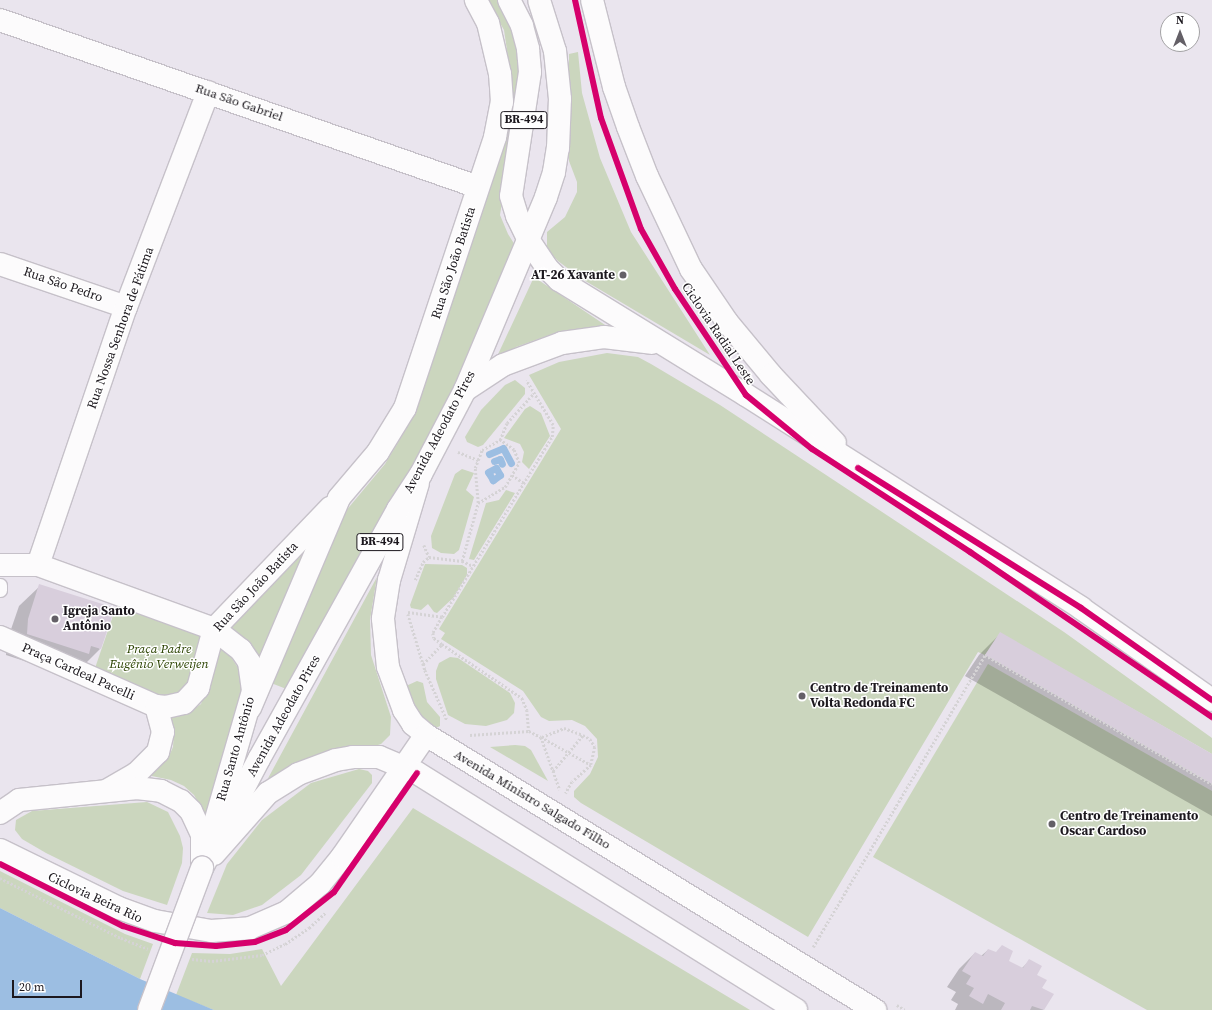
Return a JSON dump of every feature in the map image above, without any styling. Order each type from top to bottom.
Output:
[{"type":"main road","name":"BR-494","points":[[509,0],[522,26],[528,49],[530,72],[511,196],[529,241]]},
{"type":"main road","name":"BR-494","points":[[529,241],[554,172],[559,125],[555,50],[539,0]]},
{"type":"main road","points":[[592,0],[614,87],[628,127],[647,176],[691,269],[727,322],[771,375],[858,468]]},
{"type":"main road","name":"Rua São João Batista","points":[[156,706],[176,706],[193,696],[202,677],[214,629],[339,498],[378,452],[405,408],[500,122],[502,102],[493,38],[479,4]]},
{"type":"main road","name":"Rua São Gabriel","points":[[0,20],[478,187]]},
{"type":"main road","name":"Rua Nossa Senhora de Fátima","points":[[38,565],[126,307],[208,92]]},
{"type":"main road","points":[[529,241],[547,268],[559,280],[665,345],[1081,608],[1212,700]]},
{"type":"main road","name":"Avenida Adeodato Pires","points":[[202,868],[259,759],[394,516],[420,474],[465,390],[529,241]]},
{"type":"main road","name":"Rua São Pedro","points":[[0,264],[126,307]]},
{"type":"main road","points":[[465,390],[503,365],[562,343],[604,337],[630,338],[665,345]]},
{"type":"main road","name":"Avenida Ministro Salgado Filho","points":[[420,474],[389,580],[383,618],[388,667],[395,690],[404,710],[426,735],[875,1010]]},
{"type":"main road","name":"Rua São João Batista","points":[[250,708],[339,498]]},
{"type":"main road","name":"Rua Santo Antônio","points":[[0,565],[38,565],[214,629],[232,641],[249,662],[253,678],[250,708],[202,868]]},
{"type":"main road","name":"Praça Cardeal Pacelli","points":[[0,637],[156,706]]},
{"type":"main road","points":[[106,792],[136,774],[158,752],[163,732],[156,706]]},
{"type":"main road","points":[[0,850],[119,908],[155,921],[211,931],[250,928],[287,912],[320,884],[342,858],[426,735]]},
{"type":"main road","points":[[149,1010],[202,868],[256,805],[268,794],[298,774],[316,766],[353,757],[379,757],[403,767],[796,1010]]},
{"type":"main road","points":[[0,813],[9,800],[148,789],[161,791],[181,801],[191,811],[202,835],[202,868]]},
{"type":"lane","points":[[0,585],[0,590]]},
{"type":"path","points":[[522,375],[553,425],[554,433],[433,633],[434,638],[442,644],[522,698],[527,710],[529,731]]},
{"type":"path","points":[[462,561],[478,503],[475,468],[482,450],[500,440],[507,423],[534,393]]},
{"type":"path","points":[[478,503],[505,487],[519,462],[514,450],[500,440]]},
{"type":"path","points":[[453,457],[457,445]]},
{"type":"path","points":[[512,475],[524,484]]},
{"type":"path","points":[[424,542],[429,557]]},
{"type":"path","points":[[412,586],[423,562],[429,557],[462,561],[473,566]]},
{"type":"path","points":[[404,609],[407,612],[423,664],[440,706],[451,726]]},
{"type":"path","points":[[407,612],[442,617]]},
{"type":"path","points":[[423,664],[442,644]]},
{"type":"path","points":[[802,965],[985,655],[1212,784]]},
{"type":"path","points":[[564,728],[583,734],[594,742],[595,746],[591,765],[572,782],[564,800],[541,737],[564,728]]},
{"type":"path","points":[[464,735],[529,731],[591,765]]},
{"type":"path","points":[[553,771],[583,734]]},
{"type":"green space","points":[[487,0],[501,0],[509,11],[523,72],[500,215],[508,234],[520,253],[451,408],[289,690],[271,683],[340,518],[385,464],[405,431],[414,410],[510,71],[504,30]]},
{"type":"green space","points":[[578,52],[582,93],[600,158],[631,232],[710,355],[582,279],[558,261],[547,249],[547,232],[565,217],[577,192],[577,182],[569,161],[569,54]]},
{"type":"green space","points":[[534,277],[611,329],[555,333],[516,347],[494,363]]},
{"type":"green space","points":[[607,353],[638,357],[720,405],[1064,632],[1212,738],[1212,754],[1000,633],[985,655],[978,652],[808,937],[581,803],[574,797],[574,791],[590,774],[598,757],[597,739],[585,726],[572,720],[549,721],[541,717],[523,691],[441,639],[445,633],[439,629],[561,429],[529,375],[559,362]]},
{"type":"green space","points":[[515,380],[525,388],[525,394],[483,445],[478,447],[467,442],[465,437],[481,410],[505,385]]},
{"type":"green space","points":[[530,406],[541,413],[550,436],[529,469],[522,462],[524,452],[520,444],[504,438],[525,409]]},
{"type":"green space","points":[[462,469],[474,473],[466,490],[474,497],[459,550],[454,554],[441,553],[432,548],[431,536],[455,474]]},
{"type":"green space","points":[[506,490],[515,493],[474,560],[469,559],[486,503],[499,500]]},
{"type":"green space","points":[[321,527],[260,674],[247,641],[225,626]]},
{"type":"green space","points":[[425,564],[462,565],[467,568],[467,575],[454,597],[437,613],[434,612],[428,604],[421,610],[411,608],[410,605]]},
{"type":"green space","points":[[377,577],[370,620],[371,655],[391,717],[390,735],[381,744],[266,782]]},
{"type":"green space","name":"Praça Padre Eugênio Verweijen","points":[[119,598],[202,629],[195,687],[174,703],[93,674]]},
{"type":"green space","points":[[220,646],[228,652],[238,668],[243,693],[207,818],[194,795],[184,786],[171,780],[147,775],[169,756],[173,747],[174,731],[168,713],[189,712],[201,704]]},
{"type":"green space","points":[[450,657],[458,658],[510,693],[515,703],[514,713],[507,720],[486,726],[465,724],[448,715],[436,679],[436,671],[439,663]]},
{"type":"green space","name":"Centro de Treinamento Oscar Cardoso","points":[[988,664],[1212,791],[1212,1010],[1147,1010],[873,857]]},
{"type":"green space","points":[[417,681],[423,683],[427,702],[440,717],[440,726],[436,728],[431,728],[413,710],[406,686]]},
{"type":"green space","points":[[515,745],[525,746],[531,750],[548,781],[490,747]]},
{"type":"green space","points":[[359,769],[368,771],[372,775],[372,783],[301,875],[262,905],[233,915],[207,913],[227,864],[262,820],[311,783]]},
{"type":"green space","points":[[147,802],[168,812],[180,836],[183,848],[182,863],[167,905],[123,891],[46,853],[22,839],[15,830],[16,820],[32,811]]},
{"type":"green space","points":[[413,808],[750,1010],[214,1010],[176,995],[192,953],[230,954],[262,949],[281,986]]},
{"type":"green space","points":[[0,871],[125,934],[153,944],[140,979],[0,908]]},
{"type":"water","points":[[0,908],[140,979],[214,1010],[0,1010]]},
{"type":"building","points":[[39,584],[115,608],[101,649],[91,646],[89,654],[27,634],[28,619]]},
{"type":"building","points":[[1000,632],[1212,754],[1212,784],[985,655]]},
{"type":"building","points":[[1002,945],[1013,951],[1009,961],[1023,968],[1029,959],[1042,966],[1037,975],[1047,980],[1042,988],[1054,994],[1044,1010],[1032,1006],[1030,1010],[1001,1010],[1005,1003],[988,994],[983,1004],[969,996],[974,988],[966,984],[971,976],[962,971],[975,952],[983,956],[988,949],[996,952]]},
{"type":"waterway","points":[[489,454],[503,448],[511,463]]},
{"type":"waterway","points":[[494,461],[500,459],[502,464]]},
{"type":"waterway","points":[[496,468],[500,475],[493,480],[488,472],[496,468]]},
{"type":"cycle path","name":"Ciclovia Radial Leste","points":[[575,0],[601,118],[641,229],[675,289],[746,395],[812,449],[970,552],[1212,717]]},
{"type":"cycle path","points":[[858,468],[1081,608],[1212,700]]},
{"type":"cycle path","name":"Ciclovia Beira Rio","points":[[0,864],[123,926],[175,943],[216,946],[255,942],[286,930],[334,892],[417,773]]},
{"type":"place","name":"AT-26 Xavante","points":[[623,275]]},
{"type":"place","name":"Igreja Santo Antônio","points":[[55,619]]},
{"type":"place","name":"Centro de Treinamento Volta Redonda FC","points":[[802,696]]},
{"type":"place","name":"Centro de Treinamento Oscar Cardoso","points":[[1052,824]]}]
